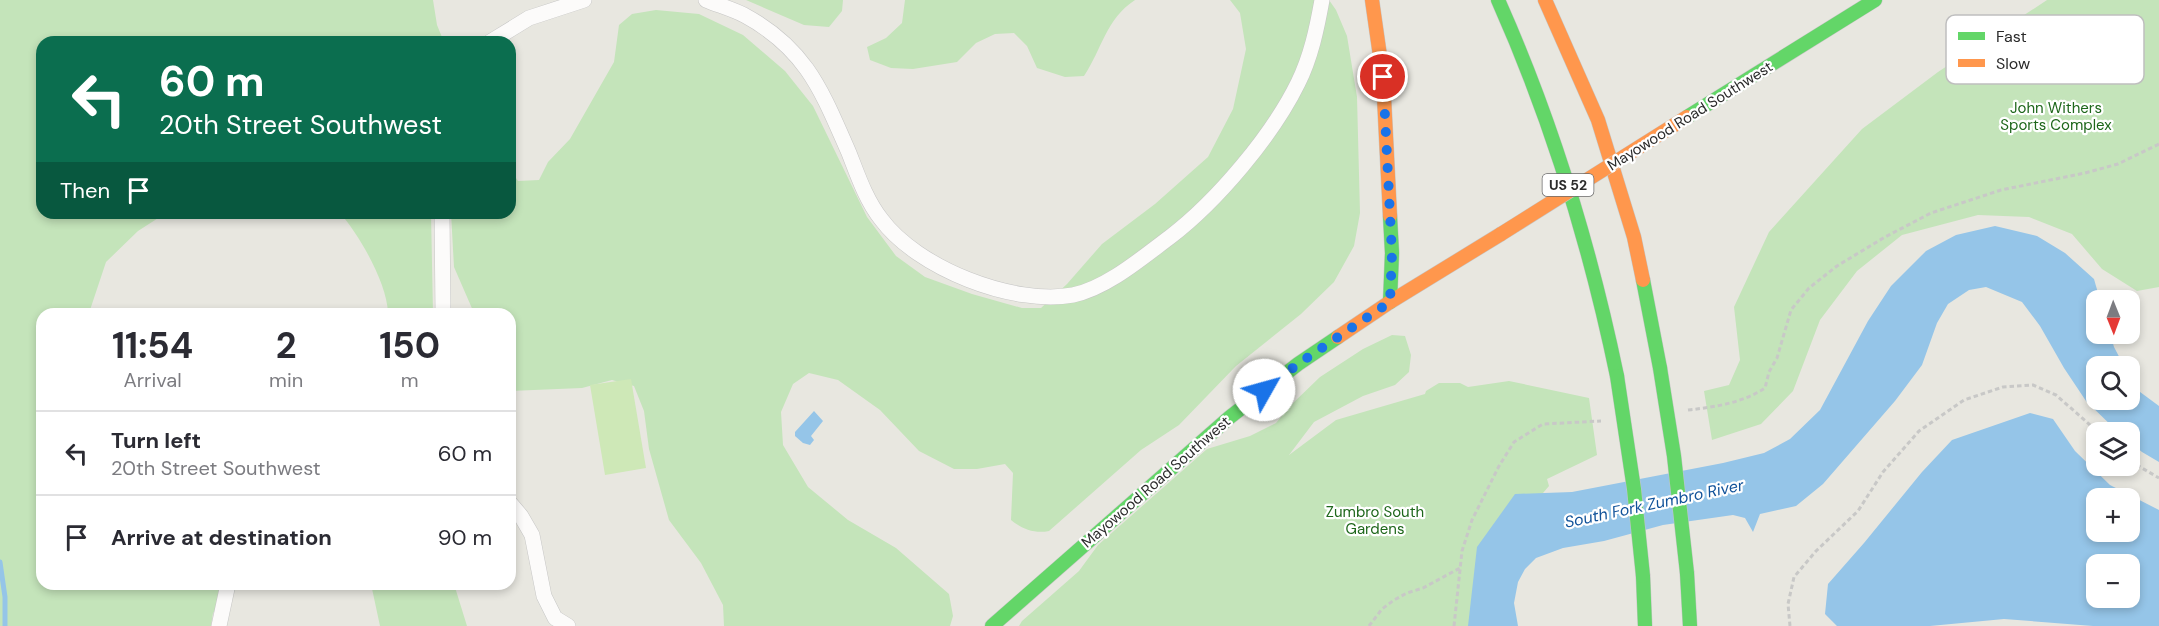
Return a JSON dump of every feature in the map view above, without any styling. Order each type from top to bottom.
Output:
[{"type":"main road","points":[[1372,0],[1383,77],[1392,254],[1390,302]]},
{"type":"main road","name":"US 52","points":[[1498,0],[1522,54],[1553,138],[1589,252],[1617,376],[1634,489],[1643,576],[1645,626]]},
{"type":"main road","name":"US 52","points":[[1545,0],[1598,120],[1634,237],[1660,368],[1674,456],[1687,573],[1690,626]]},
{"type":"main road","name":"Mayowood Road Southwest","points":[[992,626],[1230,417],[1298,364],[1390,302],[1875,0]]},
{"type":"street","points":[[500,36],[529,18],[584,0]]},
{"type":"street","points":[[706,0],[743,15],[777,36],[806,66],[825,99],[867,197],[881,219],[900,240],[923,258],[962,278],[1032,296],[1054,297],[1075,295],[1098,286],[1134,265],[1192,220],[1243,164],[1283,110],[1299,81],[1317,33],[1322,0]]},
{"type":"street","points":[[442,219],[443,308]]},
{"type":"street","points":[[516,510],[532,535],[544,596],[555,618],[568,626]]},
{"type":"street","points":[[219,626],[227,590]]},
{"type":"path","points":[[1680,411],[1742,400],[1765,388],[1769,372],[1777,358],[1791,310],[1809,288],[1885,237],[1941,210],[2001,190],[2118,164],[2159,144]]},
{"type":"path","points":[[1790,626],[1788,604],[1794,577],[1816,551],[1858,511],[1883,472],[1919,431],[1964,400],[2003,387],[2033,385],[2056,395],[2087,422]]},
{"type":"path","points":[[1454,626],[1462,551],[1472,520],[1499,466],[1514,442],[1543,424],[1603,421]]},
{"type":"path","points":[[2140,467],[2159,478]]},
{"type":"path","points":[[1369,626],[1382,609],[1394,600],[1423,588],[1460,568]]},
{"type":"green space","points":[[0,0],[433,0],[437,25],[442,36],[36,36],[36,219],[157,219],[138,231],[106,262],[91,308],[36,308],[36,590],[235,590],[213,613],[211,626],[0,626]]},
{"type":"green space","points":[[746,0],[843,0],[842,11],[829,27],[804,25]]},
{"type":"green space","points":[[905,0],[1135,0],[1117,16],[1084,76],[1065,77],[1037,68],[1027,46],[1014,33],[995,34],[976,43],[957,62],[913,69],[891,68],[870,60],[867,47],[886,38],[902,23]]},
{"type":"green space","points":[[1230,0],[1329,0],[1336,10],[1347,36],[1357,97],[1360,213],[1354,246],[1334,282],[1301,314],[1236,366],[1179,425],[1141,450],[1049,531],[1039,532],[1024,528],[1011,520],[1013,473],[1005,464],[977,469],[954,469],[919,451],[880,410],[838,380],[809,373],[793,384],[781,412],[783,445],[808,487],[848,520],[896,548],[949,594],[953,616],[950,626],[724,626],[723,605],[701,563],[669,520],[649,449],[644,411],[634,386],[612,380],[582,388],[516,391],[516,308],[472,308],[454,267],[451,219],[516,219],[516,178],[518,181],[539,180],[548,162],[570,139],[614,62],[619,25],[632,14],[656,10],[699,14],[743,35],[785,71],[813,106],[867,217],[896,256],[925,277],[972,294],[1022,308],[1041,308],[1067,284],[1102,244],[1155,204],[1208,157],[1233,109],[1246,49],[1240,13]]},
{"type":"green space","name":"John Withers Sports Complex","points":[[2047,0],[2159,0],[2159,287],[2135,290],[2102,269],[2072,234],[2029,217],[1978,215],[1902,235],[1857,271],[1820,320],[1793,391],[1761,424],[1712,440],[1704,391],[1729,385],[1740,360],[1734,307],[1769,232],[1862,129],[1946,67],[1946,84],[2144,84],[2144,15],[2024,15]]},
{"type":"green space","points":[[345,219],[431,219],[433,308],[387,308],[378,274],[356,234]]},
{"type":"green space","name":"Zumbro South Gardens","points":[[1392,335],[1405,336],[1411,355],[1409,372],[1395,385],[1363,396],[1314,422],[1289,455],[1336,420],[1425,394],[1439,383],[1460,383],[1468,387],[1509,381],[1589,398],[1597,455],[1547,479],[1549,486],[1531,507],[1479,626],[1019,626],[1079,571],[1098,545],[1207,449],[1250,436],[1276,423],[1320,377],[1363,349]]},
{"type":"green space","points":[[631,379],[646,468],[605,475],[590,385]]},
{"type":"green space","points":[[372,590],[456,590],[467,626],[380,626]]},
{"type":"water","name":"South Fork Zumbro River","points":[[1995,226],[2037,236],[2065,253],[2094,279],[2097,290],[2086,290],[2086,344],[2113,344],[2119,356],[2086,356],[2086,401],[2040,326],[2022,302],[1986,287],[1969,290],[1948,304],[1937,323],[1922,365],[1895,401],[1823,484],[1796,506],[1760,514],[1753,532],[1745,518],[1733,515],[1663,525],[1604,541],[1563,548],[1536,558],[1525,569],[1518,582],[1514,603],[1518,626],[1468,626],[1477,547],[1515,494],[1572,492],[1723,463],[1764,453],[1790,439],[1820,410],[1868,321],[1891,286],[1926,251],[1956,235]]},
{"type":"water","points":[[2140,392],[2159,406],[2159,462],[2140,450],[2140,422],[2108,422],[2095,410],[2140,410]]},
{"type":"water","points":[[814,411],[823,421],[811,436],[814,440],[810,445],[803,443],[795,436],[795,432]]},
{"type":"water","points":[[2030,413],[2053,419],[2075,451],[2086,462],[2086,476],[2101,476],[2116,488],[2086,488],[2086,542],[2140,542],[2140,500],[2159,510],[2159,626],[2093,626],[2004,619],[1930,626],[1837,626],[1825,614],[1828,584],[1922,472],[1952,440]]},
{"type":"waterway","points":[[0,562],[5,597],[5,626]]},
{"type":"traffic: fast","points":[[1498,0],[1536,92],[1568,185],[1595,279],[1617,376]]},
{"type":"traffic: fast","points":[[1687,117],[1875,0]]},
{"type":"traffic: fast","points":[[1390,216],[1392,253],[1390,302]]},
{"type":"traffic: fast","points":[[1643,280],[1660,368]]},
{"type":"traffic: fast","points":[[992,626],[1230,417],[1298,364],[1338,337]]},
{"type":"traffic: fast","points":[[1660,368],[1674,456],[1687,573]]},
{"type":"traffic: fast","points":[[1617,376],[1634,489],[1643,576]]},
{"type":"traffic: fast","points":[[1687,573],[1690,626]]},
{"type":"traffic: fast","points":[[1643,576],[1645,626]]},
{"type":"traffic: slow","points":[[1372,0],[1383,77],[1390,216]]},
{"type":"traffic: slow","points":[[1545,0],[1598,120],[1634,237],[1643,280]]},
{"type":"traffic: slow","points":[[1501,234],[1687,117]]},
{"type":"traffic: slow","points":[[1338,337],[1390,302],[1501,234]]},
{"type":"route","points":[[1264,390],[1298,364],[1390,302],[1392,254],[1383,77]]}]
